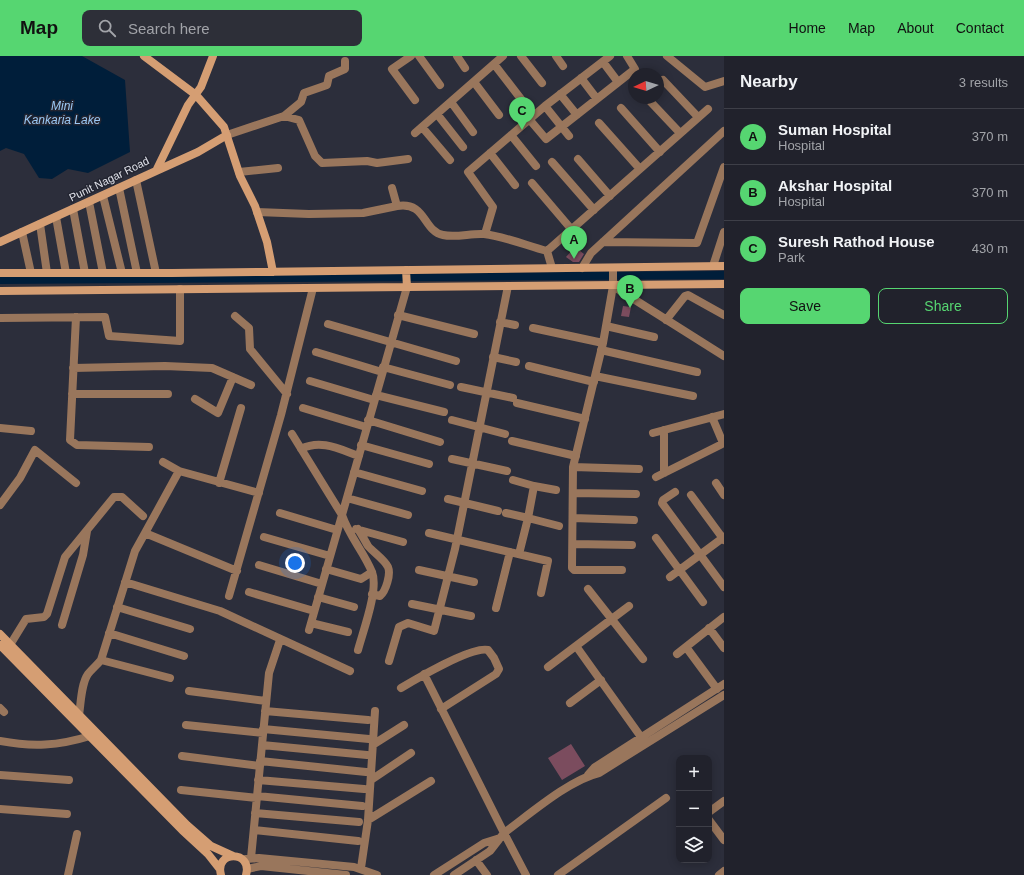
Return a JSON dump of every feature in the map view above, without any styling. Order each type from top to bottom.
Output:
[{"type":"street","points":[[144,56],[196,95],[224,127],[239,172],[257,212],[268,242],[273,272]]},
{"type":"street","name":"Punit Nagar Road","points":[[0,242],[156,171],[188,105],[201,88],[214,56]]},
{"type":"street","points":[[411,56],[392,69],[415,100]]},
{"type":"street","points":[[419,56],[440,85]]},
{"type":"street","points":[[457,56],[465,68]]},
{"type":"street","points":[[415,133],[503,56]]},
{"type":"street","points":[[521,56],[542,82]]},
{"type":"street","points":[[556,56],[563,66]]},
{"type":"street","points":[[485,234],[493,208],[468,172],[529,119],[610,56]]},
{"type":"street","points":[[529,119],[546,139],[635,68],[627,56]]},
{"type":"street","points":[[667,56],[705,87],[724,81]]},
{"type":"street","points":[[156,171],[198,152],[226,135],[284,116],[301,102],[304,93],[327,85],[329,76],[346,69],[345,61]]},
{"type":"street","points":[[603,62],[618,82]]},
{"type":"street","points":[[494,64],[521,99]]},
{"type":"street","points":[[581,78],[597,99]]},
{"type":"street","points":[[664,81],[698,117]]},
{"type":"street","points":[[474,82],[499,114]]},
{"type":"street","points":[[560,94],[576,115]]},
{"type":"street","points":[[451,102],[473,132]]},
{"type":"street","points":[[653,104],[680,133]]},
{"type":"street","points":[[545,106],[569,136]]},
{"type":"street","points":[[621,108],[660,152]]},
{"type":"street","points":[[547,250],[572,230],[708,109]]},
{"type":"street","points":[[437,114],[463,147]]},
{"type":"street","points":[[284,116],[299,120],[315,156],[322,162],[367,160],[377,163],[408,159]]},
{"type":"street","points":[[599,123],[640,169]]},
{"type":"street","points":[[422,127],[450,160]]},
{"type":"street","points":[[582,268],[592,253],[603,242],[724,131]]},
{"type":"street","points":[[511,135],[536,166]]},
{"type":"street","points":[[490,153],[515,185]]},
{"type":"street","points":[[578,159],[610,196]]},
{"type":"street","points":[[552,162],[594,210]]},
{"type":"street","points":[[603,242],[697,243],[724,167]]},
{"type":"street","points":[[239,172],[278,168]]},
{"type":"street","points":[[136,180],[156,273]]},
{"type":"street","points":[[532,183],[572,230]]},
{"type":"street","points":[[119,188],[137,273]]},
{"type":"street","points":[[392,188],[397,206]]},
{"type":"street","points":[[102,196],[122,273]]},
{"type":"street","points":[[89,202],[104,273]]},
{"type":"street","points":[[257,212],[309,214],[363,213],[404,205],[415,209],[436,232],[443,235],[485,234],[547,250]]},
{"type":"street","points":[[73,209],[85,274]]},
{"type":"street","points":[[56,217],[66,273]]},
{"type":"street","points":[[40,224],[47,273]]},
{"type":"street","points":[[22,232],[31,273]]},
{"type":"street","points":[[714,266],[724,232]]},
{"type":"street","points":[[547,250],[552,268]]},
{"type":"street","points":[[0,273],[85,274],[552,268],[613,269],[724,266]]},
{"type":"street","points":[[613,269],[614,286],[602,347],[573,467],[572,568],[574,570],[622,570]]},
{"type":"street","points":[[348,632],[310,627],[406,287],[406,270]]},
{"type":"street","points":[[0,291],[724,284]]},
{"type":"street","points":[[388,661],[399,627],[408,623],[434,631],[464,503],[508,286]]},
{"type":"street","points":[[614,286],[724,356]]},
{"type":"street","points":[[230,596],[287,394],[313,288]]},
{"type":"street","points":[[0,318],[105,316],[109,336],[180,340],[180,289]]},
{"type":"street","points":[[666,320],[685,296],[688,295],[724,315]]},
{"type":"street","points":[[398,315],[474,334]]},
{"type":"street","points":[[234,316],[249,328],[250,348],[287,394]]},
{"type":"street","points":[[76,317],[70,440],[72,443],[77,445],[149,447]]},
{"type":"street","points":[[500,322],[515,325]]},
{"type":"street","points":[[328,324],[456,360]]},
{"type":"street","points":[[606,326],[654,337]]},
{"type":"street","points":[[533,328],[697,372]]},
{"type":"street","points":[[316,352],[383,370],[450,385]]},
{"type":"street","points":[[493,357],[516,362]]},
{"type":"street","points":[[73,368],[165,366],[212,368],[251,384]]},
{"type":"street","points":[[529,366],[693,396]]},
{"type":"street","points":[[195,399],[218,412],[233,377]]},
{"type":"street","points":[[310,381],[444,412]]},
{"type":"street","points":[[461,387],[585,419]]},
{"type":"street","points":[[72,394],[168,394]]},
{"type":"street","points":[[218,482],[240,408]]},
{"type":"street","points":[[303,408],[440,442]]},
{"type":"street","points":[[653,433],[724,414]]},
{"type":"street","points":[[656,477],[723,443],[712,417]]},
{"type":"street","points":[[452,420],[479,429],[505,434]]},
{"type":"street","points":[[0,428],[31,431]]},
{"type":"street","points":[[664,430],[664,473]]},
{"type":"street","points":[[292,434],[342,515],[372,572],[374,584],[358,650]]},
{"type":"street","points":[[512,441],[576,456]]},
{"type":"street","points":[[301,449],[311,444],[319,443],[359,456]]},
{"type":"street","points":[[362,445],[430,464]]},
{"type":"street","points":[[0,506],[20,478],[35,450],[76,483]]},
{"type":"street","points":[[452,459],[507,471]]},
{"type":"street","points":[[163,462],[179,471],[259,493]]},
{"type":"street","points":[[573,467],[639,469]]},
{"type":"street","points":[[79,715],[84,685],[88,674],[96,668],[101,660],[135,551],[179,471]]},
{"type":"street","points":[[354,472],[422,491]]},
{"type":"street","points":[[513,480],[556,490]]},
{"type":"street","points":[[716,484],[724,495]]},
{"type":"street","points":[[519,554],[534,486]]},
{"type":"street","points":[[675,492],[663,500],[662,503],[724,587]]},
{"type":"street","points":[[573,493],[636,494]]},
{"type":"street","points":[[670,577],[723,538],[691,495]]},
{"type":"street","points":[[4,648],[26,619],[44,617],[47,614],[65,557],[114,497],[122,497],[143,516]]},
{"type":"street","points":[[347,498],[408,515]]},
{"type":"street","points":[[448,499],[560,526]]},
{"type":"street","points":[[280,513],[337,530]]},
{"type":"street","points":[[573,518],[634,520]]},
{"type":"street","points":[[346,525],[403,542]]},
{"type":"street","points":[[358,529],[369,546],[389,569],[382,595],[372,594]]},
{"type":"street","points":[[62,625],[83,555],[87,530]]},
{"type":"street","points":[[145,533],[237,571]]},
{"type":"street","points":[[429,533],[548,561],[540,593]]},
{"type":"street","points":[[264,537],[330,556]]},
{"type":"street","points":[[656,538],[703,602]]},
{"type":"street","points":[[573,544],[632,545]]},
{"type":"street","points":[[496,608],[510,552]]},
{"type":"street","points":[[259,566],[322,584]]},
{"type":"street","points":[[326,569],[361,578],[372,572]]},
{"type":"street","points":[[419,570],[474,582]]},
{"type":"street","points":[[125,582],[220,611],[350,671]]},
{"type":"street","points":[[588,589],[643,659]]},
{"type":"street","points":[[249,592],[314,611]]},
{"type":"street","points":[[318,597],[354,607]]},
{"type":"street","points":[[412,604],[439,611],[471,616]]},
{"type":"street","points":[[548,667],[629,606]]},
{"type":"street","points":[[117,607],[190,629]]},
{"type":"street","points":[[677,654],[724,616]]},
{"type":"street","points":[[709,628],[724,648]]},
{"type":"street","points":[[109,633],[184,656]]},
{"type":"street","points":[[0,634],[4,648],[182,830],[208,854],[220,872]]},
{"type":"street","points":[[280,640],[269,673],[254,830],[247,859],[247,872],[261,866],[346,875]]},
{"type":"street","points":[[576,646],[641,737]]},
{"type":"street","points":[[686,647],[717,689]]},
{"type":"street","points":[[4,648],[79,715],[186,825],[211,846],[233,856],[247,859],[361,868],[377,875]]},
{"type":"street","points":[[401,688],[424,674],[483,649],[488,650],[499,669],[496,674],[441,709]]},
{"type":"street","points":[[101,660],[170,678]]},
{"type":"street","points":[[424,674],[502,835],[526,875]]},
{"type":"street","points":[[570,703],[601,680]]},
{"type":"street","points":[[434,875],[484,843],[502,835],[548,800],[588,775],[595,767],[724,684]]},
{"type":"street","points":[[189,691],[266,701]]},
{"type":"street","points":[[588,775],[599,773],[724,695]]},
{"type":"street","points":[[265,711],[368,720]]},
{"type":"street","points":[[361,868],[368,820],[371,780],[371,741],[375,711]]},
{"type":"street","points":[[186,725],[371,741],[404,725]]},
{"type":"street","points":[[0,741],[34,745],[61,744],[90,736]]},
{"type":"street","points":[[262,744],[367,756]]},
{"type":"street","points":[[371,780],[411,753]]},
{"type":"street","points":[[182,756],[260,764],[366,772]]},
{"type":"street","points":[[0,776],[69,780]]},
{"type":"street","points":[[258,780],[364,789]]},
{"type":"street","points":[[368,820],[431,781]]},
{"type":"street","points":[[181,790],[362,806]]},
{"type":"street","points":[[558,875],[666,798]]},
{"type":"street","points":[[712,810],[724,800]]},
{"type":"street","points":[[0,809],[67,814]]},
{"type":"street","points":[[255,813],[359,822]]},
{"type":"street","points":[[712,824],[724,840]]},
{"type":"street","points":[[254,830],[358,841]]},
{"type":"street","points":[[68,875],[77,834]]},
{"type":"street","points":[[454,875],[490,851],[502,835]]},
{"type":"street","points":[[220,872],[224,860],[233,856]]},
{"type":"street","points":[[476,860],[487,875]]},
{"type":"street","points":[[719,875],[724,871]]},
{"type":"water","name":"Mini Kankaria Lake","points":[[0,56],[82,56],[125,80],[130,152],[88,173],[68,169],[52,179],[39,178],[24,154],[6,148],[0,151]]},
{"type":"building","points":[[575,247],[584,254],[579,262],[573,262],[566,257]]},
{"type":"building","points":[[623,306],[631,307],[629,317],[621,316]]},
{"type":"building","points":[[571,744],[585,766],[562,780],[548,758]]},
{"type":"waterway","points":[[0,280],[724,275]]},
{"type":"place","name":"Suresh Rathod House","points":[[522,130]]},
{"type":"place","name":"Suman Hospital","points":[[574,259]]},
{"type":"place","name":"Akshar Hospital","points":[[630,308]]}]
